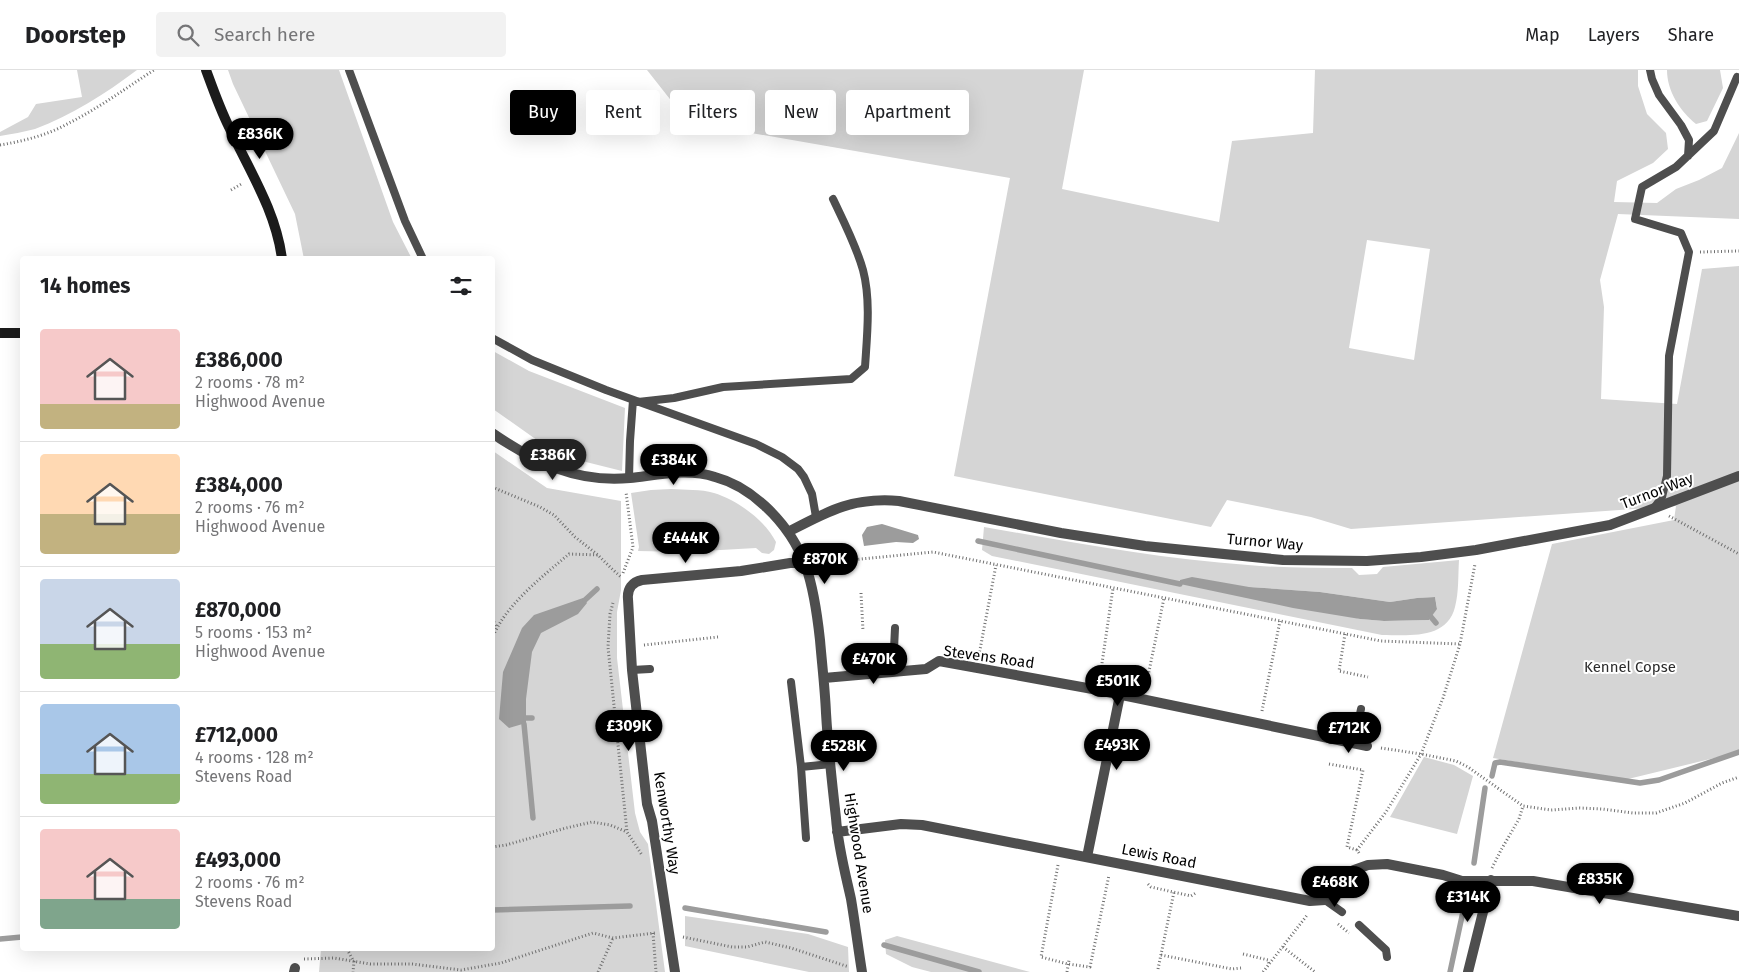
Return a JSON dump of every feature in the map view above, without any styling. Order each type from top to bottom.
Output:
[{"type":"street","points":[[206,70],[228,126],[268,207],[282,256]]},
{"type":"street","points":[[0,333],[20,333]]},
{"type":"street","name":"Highwood Avenue","points":[[495,435],[520,451],[553,468],[593,477],[627,478],[676,473],[719,478],[734,484],[754,497],[772,512],[788,532],[804,563],[814,591],[824,678],[837,832],[850,898],[861,971]]},
{"type":"street","name":"Turnor Way","points":[[788,532],[842,506],[884,499],[1099,539],[1274,559],[1367,561],[1476,550],[1610,525],[1739,476]]},
{"type":"street","points":[[632,585],[642,580],[804,563]]},
{"type":"street","name":"Kenworthy Way","points":[[632,585],[628,594],[632,670],[647,804],[652,821],[675,972]]},
{"type":"street","name":"Stevens Road","points":[[824,678],[895,670],[926,669],[939,661],[1098,690],[1367,746]]},
{"type":"street","points":[[1087,857],[1120,695]]},
{"type":"street","name":"Lewis Road","points":[[837,832],[876,826],[913,824],[1310,901],[1325,900]]},
{"type":"street","points":[[1325,900],[1354,870],[1368,865],[1387,864],[1443,875],[1462,881],[1533,881],[1739,916]]},
{"type":"street","points":[[1468,972],[1491,880]]},
{"type":"lane","points":[[350,70],[405,221],[422,256]]},
{"type":"lane","points":[[1650,70],[1652,80],[1659,95],[1681,125],[1689,140],[1688,156]]},
{"type":"lane","points":[[1654,508],[1662,497],[1667,476],[1669,356],[1689,252],[1681,233],[1635,219],[1642,186],[1676,167],[1714,131],[1737,77]]},
{"type":"lane","points":[[635,401],[674,398],[722,386],[851,379],[865,367],[867,298],[863,272],[852,241],[833,199]]},
{"type":"lane","points":[[495,340],[532,360],[635,401],[756,444],[782,457],[798,469],[804,478],[812,494],[816,517]]},
{"type":"lane","points":[[627,478],[635,401]]},
{"type":"lane","points":[[895,628],[895,670]]},
{"type":"lane","points":[[632,670],[650,669]]},
{"type":"lane","points":[[791,682],[806,838]]},
{"type":"lane","points":[[1354,743],[1362,709]]},
{"type":"lane","points":[[800,767],[831,764]]},
{"type":"lane","points":[[1325,900],[1342,912]]},
{"type":"lane","points":[[1359,925],[1386,950],[1387,957]]},
{"type":"path","points":[[0,145],[28,140],[69,124],[110,100],[154,70]]},
{"type":"path","points":[[1689,252],[1739,251]]},
{"type":"path","points":[[622,577],[633,547],[627,478]]},
{"type":"path","points":[[495,488],[547,511],[632,585]]},
{"type":"path","points":[[1654,508],[1739,554]]},
{"type":"path","points":[[1357,850],[1386,812],[1421,754],[1443,698],[1460,644],[1471,593],[1476,550]]},
{"type":"path","points":[[804,563],[933,552],[1381,641],[1460,644]]},
{"type":"path","points":[[495,632],[529,588],[569,554],[598,555]]},
{"type":"path","points":[[982,638],[996,565]]},
{"type":"path","points":[[1098,690],[1114,588]]},
{"type":"path","points":[[860,592],[863,631]]},
{"type":"path","points":[[1143,699],[1164,598]]},
{"type":"path","points":[[1260,723],[1280,621]]},
{"type":"path","points":[[1345,634],[1339,672],[1368,677]]},
{"type":"path","points":[[631,646],[718,637]]},
{"type":"path","points":[[1367,746],[1421,754],[1462,764],[1523,806],[1551,810],[1580,808],[1633,813],[1656,813],[1685,803],[1739,777]]},
{"type":"path","points":[[1330,764],[1362,770],[1348,847],[1357,850],[1368,865]]},
{"type":"path","points":[[1491,880],[1492,865],[1519,819],[1523,806]]},
{"type":"path","points":[[495,847],[592,822],[610,825],[627,832]]},
{"type":"path","points":[[1060,852],[1042,957],[1090,967],[1111,862]]},
{"type":"path","points":[[1158,969],[1174,892]]},
{"type":"path","points":[[1263,972],[1308,916],[1310,901]]},
{"type":"path","points":[[294,970],[295,959],[334,958],[370,964],[412,964],[462,970],[501,963],[593,933],[613,938],[670,931],[684,937],[732,946],[747,947],[765,942],[791,948],[861,971]]},
{"type":"path","points":[[598,972],[613,938]]},
{"type":"path","points":[[1283,947],[1315,972]]},
{"type":"path","points":[[348,951],[354,962],[353,972]]},
{"type":"path","points":[[1244,954],[1268,960],[1270,964]]},
{"type":"path","points":[[1161,955],[1232,969],[1241,968]]},
{"type":"path","points":[[1067,972],[1069,962]]},
{"type":"green space","points":[[77,70],[137,70],[75,111],[35,129],[0,136],[0,132],[28,117],[36,104],[82,97]]},
{"type":"green space","points":[[228,70],[339,70],[393,222],[410,256],[303,256],[295,214]]},
{"type":"green space","name":"Kennel Copse","points":[[647,70],[1084,70],[1062,189],[1219,222],[1232,141],[1313,133],[1315,70],[1638,70],[1638,86],[1647,114],[1666,133],[1668,149],[1653,163],[1617,181],[1614,202],[1657,203],[1676,189],[1722,168],[1739,133],[1739,219],[1618,214],[1600,280],[1604,307],[1601,399],[1677,404],[1702,269],[1739,266],[1739,752],[1624,780],[1493,758],[1552,544],[1674,520],[1676,506],[1351,529],[1311,517],[1227,500],[1211,527],[954,476],[1010,178],[755,134],[755,90],[670,90],[670,99]],"holes":[[[1367,240],[1430,249],[1414,360],[1349,348]]]},
{"type":"green space","points":[[1667,70],[1720,70],[1723,88],[1707,121],[1696,124],[1680,107],[1669,85]]},
{"type":"green space","points":[[495,352],[529,371],[625,408],[622,471],[558,455],[495,410]]},
{"type":"green space","points":[[495,452],[547,488],[621,501],[621,590],[617,612],[617,658],[635,813],[640,832],[648,844],[665,972],[319,972],[321,951],[495,951]]},
{"type":"green space","points":[[671,489],[709,492],[723,496],[741,506],[758,519],[771,534],[776,542],[774,550],[769,554],[762,553],[756,548],[685,552],[638,551],[631,493]]},
{"type":"green space","points":[[984,527],[1182,559],[1274,567],[1352,568],[1359,575],[1377,574],[1383,567],[1459,560],[1458,589],[1451,618],[1444,625],[1435,630],[1414,635],[1382,635],[992,556],[982,550]],"holes":[[[1249,587],[1320,592],[1390,602],[1435,597],[1437,608],[1429,620],[1384,621],[1360,619]]]},
{"type":"green space","points":[[1424,757],[1454,765],[1473,776],[1457,834],[1390,817]]},
{"type":"green space","points":[[685,916],[808,934],[848,947],[849,972],[809,972],[685,946]]},
{"type":"green space","points":[[897,936],[1030,972],[931,972],[912,967],[886,954],[885,940]]},
{"type":"shaded area","points":[[882,524],[918,535],[919,539],[913,543],[896,542],[864,546],[862,535],[867,527]]},
{"type":"shaded area","points":[[1192,577],[1249,587],[1320,592],[1390,602],[1435,597],[1437,609],[1429,620],[1384,621],[1360,619],[1293,608],[1180,584],[1180,580]]},
{"type":"shaded area","points":[[583,598],[587,603],[578,614],[541,633],[532,652],[526,699],[526,723],[509,728],[499,719],[503,672],[522,628],[534,615]]},
{"type":"waterway","points":[[978,541],[1180,584]]},
{"type":"waterway","points":[[585,600],[597,589]]},
{"type":"waterway","points":[[1431,617],[1436,623]]},
{"type":"waterway","points":[[526,718],[532,718]]},
{"type":"waterway","points":[[524,724],[533,818]]},
{"type":"waterway","points":[[1492,776],[1495,763],[1500,762],[1640,783],[1659,780],[1739,752]]},
{"type":"waterway","points":[[1474,863],[1485,788]]},
{"type":"waterway","points":[[1450,972],[1467,893]]},
{"type":"waterway","points":[[495,910],[630,906]]},
{"type":"waterway","points":[[685,908],[826,932]]},
{"type":"waterway","points":[[0,939],[20,937]]},
{"type":"waterway","points":[[884,945],[979,972]]}]
